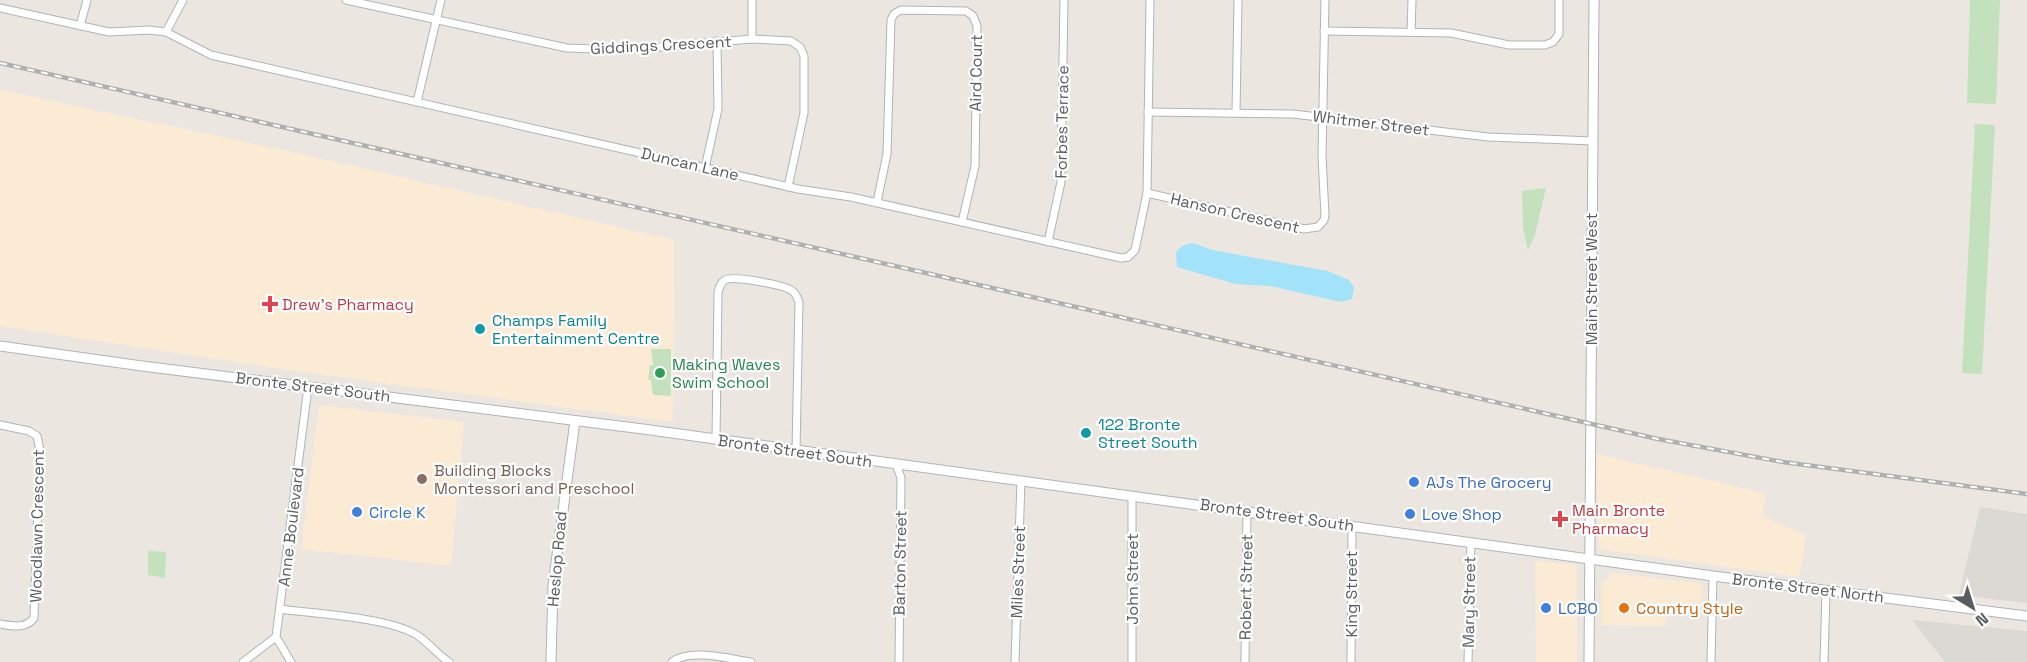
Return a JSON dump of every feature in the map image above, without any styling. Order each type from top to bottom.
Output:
[{"type":"main road","name":"Main Street West","points":[[1588,662],[1594,0]]},
{"type":"main road","name":"Bronte Street South","points":[[0,346],[1590,558]]},
{"type":"main road","name":"Heslop Road","points":[[551,662],[553,585],[575,421]]},
{"type":"main road","name":"Bronte Street North","points":[[1590,558],[2027,616]]},
{"type":"street","points":[[80,26],[87,0]]},
{"type":"street","points":[[165,32],[183,0]]},
{"type":"street","name":"Giddings Crescent","points":[[346,0],[517,38],[580,49],[638,49],[752,39],[791,41],[803,51],[804,118],[788,187]]},
{"type":"street","points":[[417,102],[441,0]]},
{"type":"street","points":[[752,0],[752,39]]},
{"type":"street","name":"Forbes Terrace","points":[[1048,242],[1061,182],[1064,0]]},
{"type":"street","name":"Duncan Lane","points":[[0,8],[109,32],[149,30],[165,32],[211,55],[788,187],[877,202],[1048,242],[1117,257],[1128,257],[1135,250],[1147,194],[1150,0]]},
{"type":"street","points":[[1236,113],[1238,0]]},
{"type":"street","points":[[1322,117],[1325,0]]},
{"type":"street","points":[[1411,32],[1412,0]]},
{"type":"street","points":[[1324,30],[1458,34],[1509,45],[1545,45],[1554,42],[1559,34],[1559,0]]},
{"type":"street","name":"Aird Court","points":[[877,202],[887,154],[891,21],[894,14],[901,10],[966,11],[973,16],[977,26],[975,166],[962,222]]},
{"type":"street","points":[[705,168],[718,109],[717,41]]},
{"type":"street","name":"Whitmer Street","points":[[1148,112],[1293,114],[1488,137],[1593,141]]},
{"type":"street","name":"Hanson Crescent","points":[[1147,194],[1304,229],[1314,229],[1321,224],[1325,215],[1322,117]]},
{"type":"street","points":[[716,440],[718,293],[725,280],[737,278],[790,290],[798,300],[796,451]]},
{"type":"street","name":"Anne Boulevard","points":[[276,637],[308,387]]},
{"type":"street","name":"Woodlawn Crescent","points":[[0,425],[29,431],[37,436],[40,451],[34,618],[30,624],[18,627],[0,624]]},
{"type":"street","name":"Barton Street","points":[[896,464],[901,478],[899,662]]},
{"type":"street","name":"Miles Street","points":[[1015,662],[1021,481]]},
{"type":"street","name":"John Street","points":[[1132,496],[1132,662]]},
{"type":"street","name":"Robert Street","points":[[1245,662],[1247,511]]},
{"type":"street","name":"King Street","points":[[1351,662],[1352,526]]},
{"type":"street","name":"Mary Street","points":[[1468,662],[1471,543]]},
{"type":"street","points":[[1711,662],[1713,576]]},
{"type":"street","points":[[1824,662],[1826,591]]},
{"type":"street","points":[[280,609],[372,621],[399,628],[417,635],[449,662]]},
{"type":"street","points":[[243,662],[276,637],[291,662]]},
{"type":"street","points":[[672,662],[679,657],[689,655],[751,662]]},
{"type":"shaded area","points":[[0,90],[292,152],[674,240],[673,422],[288,370],[0,326]]},
{"type":"shaded area","points":[[319,405],[464,422],[451,566],[301,549]]},
{"type":"shaded area","points":[[1596,454],[1765,493],[1763,516],[1806,535],[1800,577],[1599,549]]},
{"type":"shaded area","points":[[1980,507],[2027,514],[2027,603],[1959,595]]},
{"type":"shaded area","points":[[1535,561],[1577,565],[1577,662],[1536,662]]},
{"type":"shaded area","points":[[1614,573],[1703,584],[1702,606],[1666,607],[1665,626],[1601,625],[1601,586]]},
{"type":"shaded area","points":[[1912,620],[2027,631],[2027,662],[1945,662]]},
{"type":"green space","points":[[1970,0],[2000,0],[1996,104],[1967,103]]},
{"type":"green space","points":[[1975,124],[1995,125],[1982,374],[1962,373]]},
{"type":"green space","points":[[1546,188],[1535,235],[1528,250],[1523,228],[1522,191]]},
{"type":"green space","name":"Making Waves Swim School","points":[[651,349],[671,349],[671,396],[653,395],[651,380],[648,380],[650,365],[653,365]]},
{"type":"green space","points":[[148,551],[166,552],[165,578],[148,575]]},
{"type":"water","points":[[1192,243],[1212,250],[1327,271],[1349,280],[1354,287],[1352,299],[1341,302],[1270,286],[1235,284],[1177,267],[1176,252],[1182,246]]},
{"type":"railway","points":[[0,63],[1658,439],[1783,462],[2027,494]]},
{"type":"place","name":"Drew's Pharmacy","points":[[270,304]]},
{"type":"place","name":"Champs Family Entertainment Centre","points":[[480,329]]},
{"type":"place","name":"Making Waves Swim School","points":[[660,373]]},
{"type":"place","name":"122 Bronte Street South","points":[[1086,433]]},
{"type":"place","name":"Building Blocks Montessori and Preschool","points":[[422,479]]},
{"type":"place","name":"AJs The Grocery","points":[[1414,482]]},
{"type":"place","name":"Circle K","points":[[357,512]]},
{"type":"place","name":"Love Shop","points":[[1410,514]]},
{"type":"place","name":"Main Bronte Pharmacy","points":[[1560,519]]},
{"type":"place","name":"LCBO","points":[[1546,608]]},
{"type":"place","name":"Country Style","points":[[1624,608]]}]
